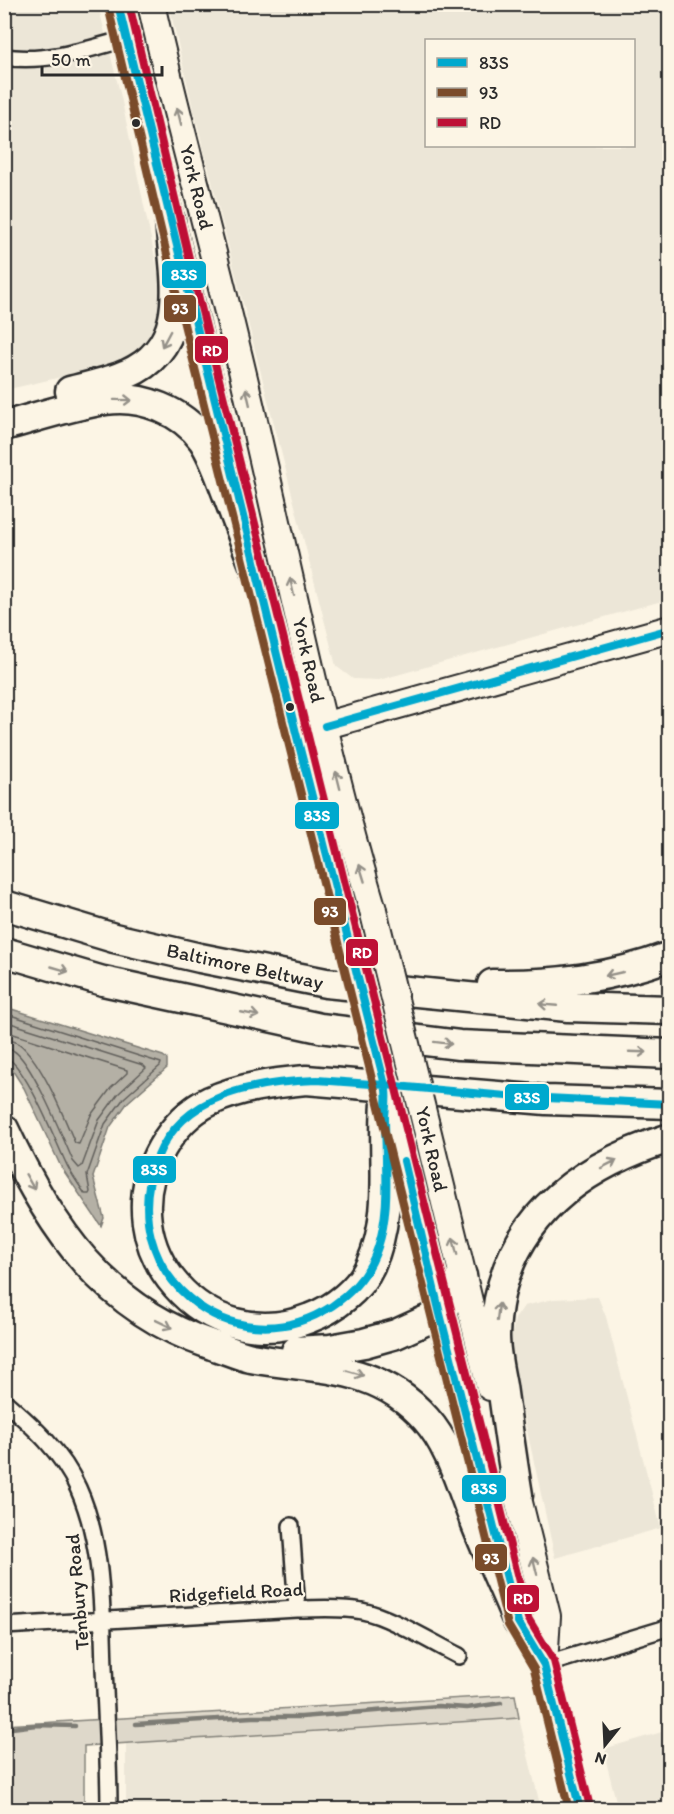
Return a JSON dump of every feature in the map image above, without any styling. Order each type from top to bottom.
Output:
[{"type":"highway","points":[[4,407],[128,374],[156,354],[166,342],[173,325],[176,302],[170,219]]},
{"type":"highway","points":[[4,426],[106,400],[127,399],[161,407],[190,427],[202,440],[213,460],[258,575]]},
{"type":"highway","points":[[4,889],[46,906],[200,958]]},
{"type":"highway","name":"Baltimore Beltway","points":[[4,905],[114,938],[326,983],[568,1007],[669,1010]]},
{"type":"highway","points":[[4,952],[103,981],[320,1028],[459,1045],[669,1053]]},
{"type":"highway","points":[[326,983],[550,982],[635,969],[669,956]]},
{"type":"highway","points":[[389,1110],[385,1215],[379,1245],[369,1269],[356,1286],[337,1304],[299,1323],[255,1327],[228,1321],[207,1312],[176,1287],[160,1264],[150,1242],[146,1197],[151,1175],[169,1136],[186,1117],[208,1102],[240,1089],[306,1080],[546,1100],[669,1104]]},
{"type":"highway","points":[[4,1129],[24,1172],[45,1209],[70,1245],[128,1302],[154,1319],[196,1340],[248,1357],[345,1370],[366,1376],[409,1402],[427,1419],[444,1447],[518,1622]]},
{"type":"highway","points":[[518,1495],[495,1338],[498,1306],[512,1259],[525,1232],[544,1208],[565,1189],[624,1156],[669,1138]]},
{"type":"highway","points":[[196,1340],[249,1350],[291,1351],[330,1349],[364,1343],[396,1334],[440,1314],[462,1276]]},
{"type":"main road","name":"York Road","points":[[118,4],[389,1110],[518,1622],[544,1665],[580,1809]]},
{"type":"main road","name":"York Road","points":[[151,4],[237,346],[325,726],[373,910],[548,1616],[544,1665]]},
{"type":"main road","points":[[213,394],[233,428],[253,505],[263,517],[277,522]]},
{"type":"main road","points":[[297,733],[669,629]]},
{"type":"street","points":[[4,57],[48,58],[126,39]]},
{"type":"street","name":"Tenbury Road","points":[[4,1401],[37,1430],[60,1458],[78,1486],[92,1523],[102,1621],[109,1809]]},
{"type":"street","points":[[291,1526],[297,1609]]},
{"type":"street","name":"Ridgefield Road","points":[[4,1626],[297,1609],[363,1611],[383,1618],[459,1656]]},
{"type":"street","points":[[544,1665],[669,1627]]},
{"type":"shaded area","points":[[4,5],[98,5],[121,97],[164,300],[159,326],[131,361],[5,390]]},
{"type":"shaded area","points":[[169,5],[669,5],[669,599],[379,680],[353,679],[336,666],[192,104]]},
{"type":"shaded area","points":[[598,1297],[606,1317],[661,1528],[555,1558],[509,1348],[515,1319],[524,1306],[554,1299]]},
{"type":"shaded area","points":[[515,1695],[519,1718],[84,1746],[84,1809],[5,1810],[5,1725]]},
{"type":"shaded area","points":[[519,1718],[541,1809],[126,1810],[126,1742]]},
{"type":"shaded area","points":[[669,1730],[669,1809],[618,1809],[603,1749]]},
{"type":"water","points":[[5,1007],[167,1059],[167,1068],[128,1102],[110,1127],[93,1177],[104,1218],[101,1226],[61,1167],[24,1088],[5,1059]]},
{"type":"waterway","points":[[136,1724],[252,1717],[301,1717],[438,1706],[467,1708],[501,1703]]},
{"type":"waterway","points":[[4,1729],[36,1725],[75,1726]]},
{"type":"transit line","name":"83S","points":[[118,4],[296,733],[385,1085]]},
{"type":"transit line","name":"RD","points":[[129,4],[193,275],[528,1618],[554,1661],[590,1807]]},
{"type":"transit line","name":"93","points":[[108,6],[173,280],[508,1625],[534,1669],[569,1810]]},
{"type":"transit line","name":"83S","points":[[325,726],[670,629]]},
{"type":"transit line","name":"83S","points":[[317,1080],[385,1085],[387,1097],[385,1116],[386,1205],[381,1237],[375,1256],[360,1281],[340,1300],[332,1306],[293,1323],[255,1326],[220,1317],[189,1298],[166,1271],[151,1237],[147,1199],[157,1158],[169,1136],[184,1119],[203,1105],[246,1088],[317,1080]]},
{"type":"transit line","name":"83S","points":[[385,1085],[506,1096],[670,1104]]},
{"type":"transit line","name":"83S","points":[[404,1161],[518,1622],[544,1665],[580,1810]]}]
